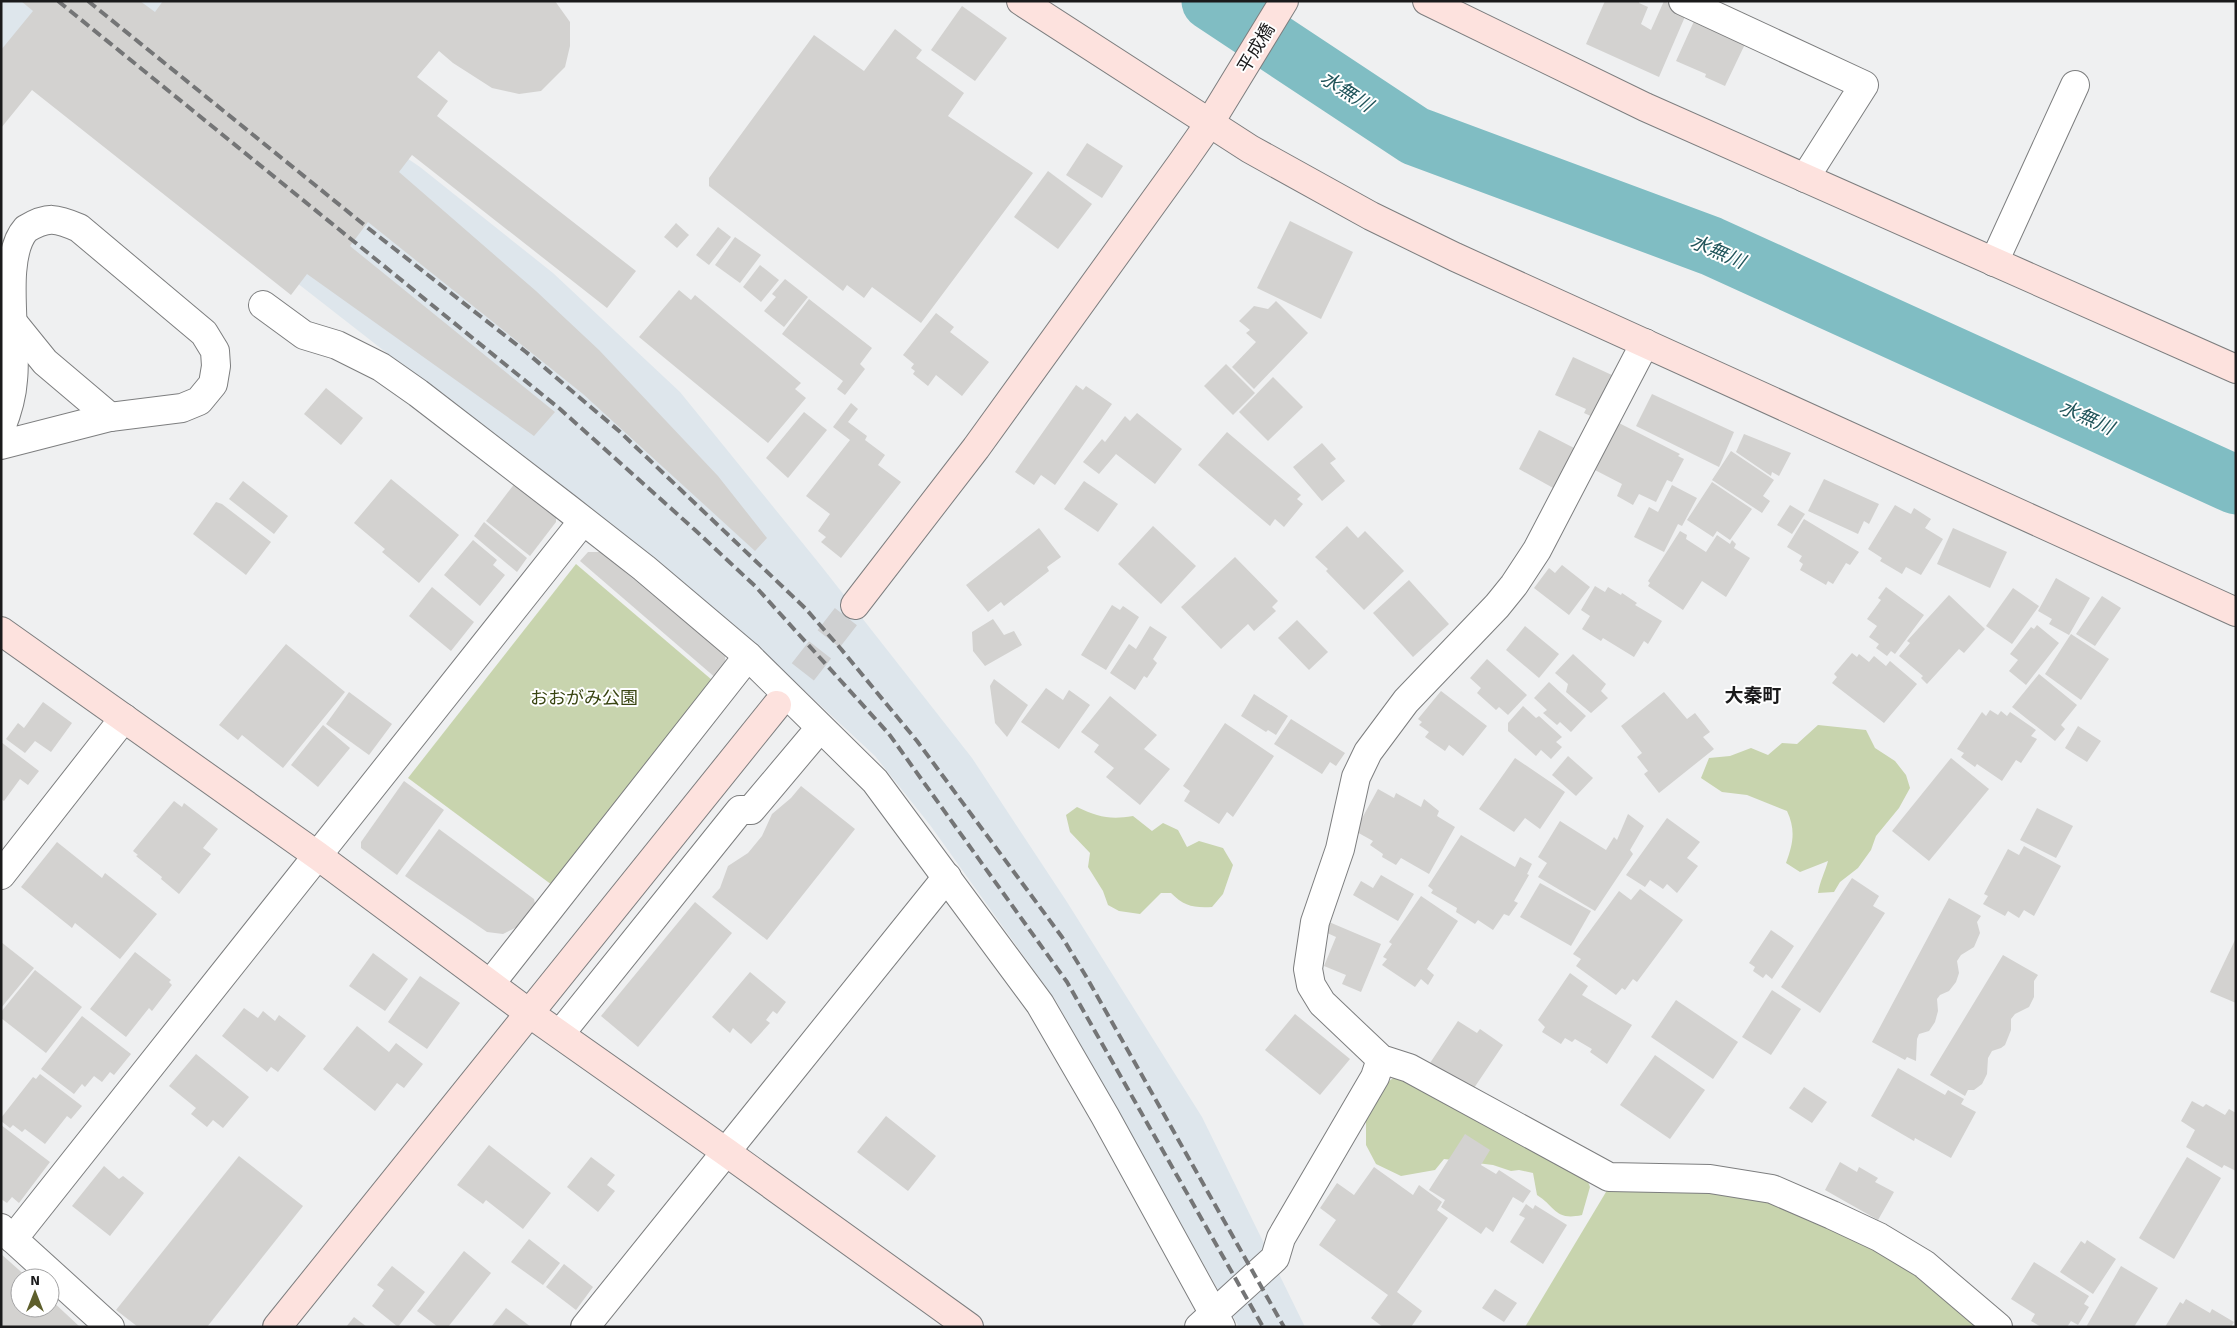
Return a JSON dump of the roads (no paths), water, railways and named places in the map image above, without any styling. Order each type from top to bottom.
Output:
[{"type":"street","points":[[1021,1],[1209,124],[1250,149],[1372,216],[1455,257],[2236,612]]},
{"type":"street","name":"平成橋","points":[[855,605],[976,448],[1209,124],[1284,1]]},
{"type":"street","points":[[1426,1],[1636,103],[2236,369]]},
{"type":"street","points":[[1683,1],[1864,85],[1805,178]]},
{"type":"street","points":[[1994,262],[2075,85]]},
{"type":"street","points":[[1,428],[14,379],[2,274],[7,249],[20,233],[39,222],[56,218],[79,228],[204,332],[215,351],[216,366],[213,384],[199,401],[182,408],[110,418],[1,445]]},
{"type":"street","points":[[263,306],[304,335],[337,345],[381,367],[418,393],[584,521],[748,656],[875,780],[1040,1004],[1105,1116],[1212,1323],[1275,1258],[1281,1238],[1376,1076],[1381,1059]]},
{"type":"street","points":[[7,315],[45,362],[110,418]]},
{"type":"street","points":[[1645,343],[1537,550],[1514,585],[1497,606],[1406,701],[1368,752],[1356,777],[1340,849],[1315,922],[1308,969],[1311,985],[1322,1004],[1381,1059],[1409,1068],[1609,1177],[1710,1179],[1772,1188],[1879,1237],[1924,1264],[1998,1327]]},
{"type":"street","points":[[110,1327],[7,1233],[318,856],[584,521]]},
{"type":"street","points":[[1,630],[318,856],[529,1013],[969,1327]]},
{"type":"street","points":[[491,983],[748,656]]},
{"type":"street","points":[[277,1327],[777,705]]},
{"type":"street","points":[[1,875],[124,718]]},
{"type":"street","points":[[560,1034],[740,810],[751,810],[820,728]]},
{"type":"street","points":[[585,1327],[947,877]]},
{"type":"waterway","name":"水無川","points":[[1211,1],[1415,136],[1711,246],[2236,485]]},
{"type":"tunnel","points":[[777,705],[855,605]]},
{"type":"railway","points":[[58,1],[560,409],[755,586],[889,734],[1067,982],[1263,1327]]},
{"type":"railway","points":[[88,1],[368,228],[526,352],[619,431],[805,608],[917,741],[1062,937],[1284,1327]]},
{"type":"district","name":"大秦町","points":[[1753,695]]},
{"type":"park label","name":"おおがみ公園","points":[[584,698]]}]
